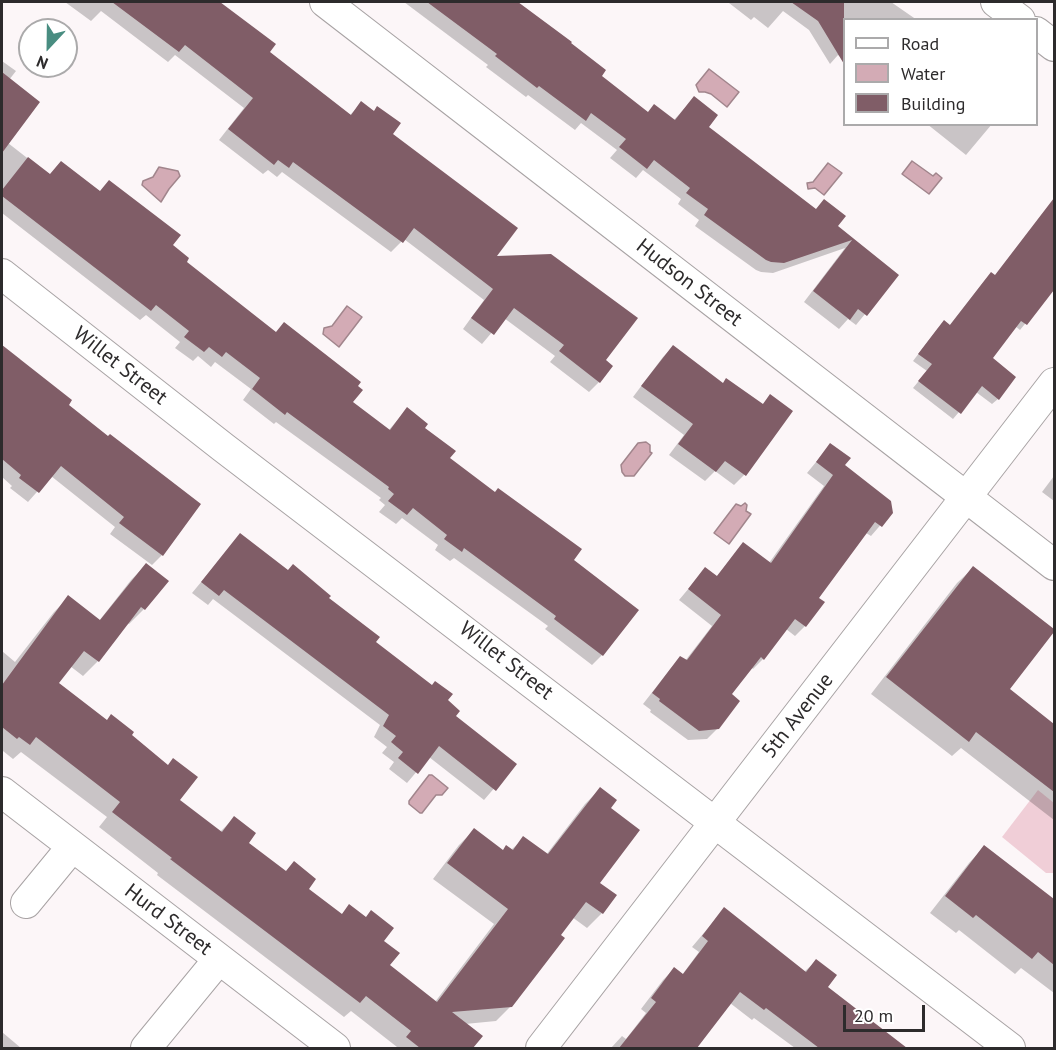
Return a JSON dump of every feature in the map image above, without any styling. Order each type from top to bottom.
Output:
[{"type":"street","name":"Hudson Street","points":[[325,2],[1054,564]]},
{"type":"street","points":[[996,2],[1017,18]]},
{"type":"street","points":[[1038,34],[1054,46]]},
{"type":"street","name":"Willet Street","points":[[2,274],[224,448],[1010,1048]]},
{"type":"street","name":"5th Avenue","points":[[541,1048],[1054,383]]},
{"type":"street","name":"Hurd Street","points":[[2,792],[335,1048]]},
{"type":"street","points":[[26,903],[72,847]]},
{"type":"street","points":[[146,1048],[219,959]]},
{"type":"shaded area","points":[[1038,790],[1054,803],[1054,873],[1046,873],[1002,837]]},
{"type":"water","points":[[709,69],[739,92],[727,107],[711,94],[699,92],[696,85]]},
{"type":"water","points":[[912,161],[933,176],[936,173],[942,178],[929,194],[902,174]]},
{"type":"water","points":[[828,163],[842,173],[824,195],[815,188],[808,189],[807,183],[813,182]]},
{"type":"water","points":[[159,167],[178,171],[180,176],[161,202],[142,185],[143,181],[153,177]]},
{"type":"water","points":[[347,306],[362,317],[339,347],[323,334],[324,328],[332,326]]},
{"type":"water","points":[[646,442],[650,445],[652,453],[634,476],[625,476],[621,465],[638,443]]},
{"type":"water","points":[[745,503],[746,511],[751,514],[729,544],[714,533],[736,504],[741,506]]},
{"type":"water","points":[[429,775],[448,788],[442,795],[436,795],[420,813],[409,804],[409,801]]},
{"type":"building","points":[[112,2],[220,2],[276,44],[270,52],[351,115],[361,101],[374,111],[377,106],[401,123],[393,134],[518,228],[497,256],[551,254],[638,318],[606,360],[613,366],[600,383],[559,351],[564,345],[514,308],[494,335],[471,318],[493,289],[414,228],[403,243],[293,162],[289,168],[278,160],[274,165],[228,129],[253,98],[185,45],[179,52]]},
{"type":"building","points":[[427,2],[518,2],[606,70],[602,76],[648,112],[654,104],[675,120],[694,96],[718,115],[709,127],[816,209],[824,199],[846,216],[838,226],[899,275],[867,316],[858,309],[850,320],[813,291],[852,240],[784,263],[766,260],[704,215],[708,209],[686,193],[690,188],[654,160],[647,169],[619,147],[626,139],[591,113],[586,121],[539,86],[537,88],[495,56],[497,54]]},
{"type":"building","points":[[791,2],[844,2],[843,62],[818,21]]},
{"type":"building","points":[[2,72],[40,102],[2,153]]},
{"type":"building","points":[[28,157],[50,174],[61,161],[100,191],[109,180],[181,235],[173,245],[189,258],[187,262],[276,332],[284,322],[361,382],[358,386],[363,390],[353,402],[390,430],[407,407],[428,424],[425,428],[456,451],[450,458],[495,492],[498,488],[582,549],[574,560],[639,610],[603,656],[554,619],[556,616],[464,548],[462,552],[444,539],[447,535],[413,508],[407,515],[388,501],[394,494],[388,489],[389,487],[287,412],[285,415],[252,389],[260,378],[226,352],[222,357],[209,347],[204,352],[184,337],[189,331],[156,305],[151,311],[2,196],[2,190]]},
{"type":"building","points":[[1054,198],[1054,290],[1027,325],[1021,321],[993,358],[1016,377],[999,400],[982,386],[961,414],[918,381],[932,364],[918,354],[944,320],[950,325],[991,272],[995,275]]},
{"type":"building","points":[[2,345],[72,400],[69,405],[201,504],[163,556],[119,523],[124,517],[61,466],[39,493],[19,478],[21,475],[2,459]]},
{"type":"building","points":[[673,345],[723,383],[726,378],[763,404],[770,394],[793,411],[746,476],[725,461],[716,472],[678,444],[693,424],[641,386]]},
{"type":"building","points":[[830,443],[851,458],[845,465],[891,501],[893,513],[882,527],[875,522],[819,598],[825,602],[806,627],[795,619],[764,660],[761,657],[732,694],[740,701],[719,729],[699,731],[659,701],[660,699],[652,693],[680,656],[687,660],[721,615],[688,589],[705,567],[717,576],[743,542],[771,563],[833,475],[816,462]]},
{"type":"building","points":[[240,533],[288,570],[293,564],[331,596],[329,598],[380,637],[376,642],[432,685],[435,681],[453,694],[448,700],[460,711],[456,716],[517,764],[496,791],[439,746],[418,774],[398,758],[403,752],[391,742],[396,736],[383,726],[389,715],[224,590],[219,596],[201,582]]},
{"type":"building","points":[[146,563],[169,581],[145,610],[141,607],[99,662],[84,651],[59,683],[107,720],[111,714],[134,732],[132,735],[168,765],[173,758],[198,777],[180,800],[222,832],[234,816],[256,833],[249,843],[286,871],[294,861],[316,879],[309,889],[342,914],[349,904],[366,917],[371,910],[394,928],[384,941],[400,953],[390,965],[437,1002],[508,909],[447,863],[474,828],[503,850],[506,845],[513,850],[523,836],[548,854],[600,787],[617,800],[611,808],[640,830],[600,883],[617,895],[603,914],[586,902],[561,935],[565,938],[512,1007],[452,1012],[483,1036],[473,1048],[420,1048],[406,1037],[411,1031],[366,996],[360,1003],[170,859],[172,858],[112,812],[120,802],[36,737],[30,745],[19,737],[17,739],[2,727],[2,685],[68,595],[100,620]]},
{"type":"building","points":[[973,566],[1054,629],[1010,689],[1054,724],[1054,792],[976,732],[969,742],[886,677]]},
{"type":"building","points":[[984,845],[1054,899],[1054,965],[1038,952],[1032,959],[976,915],[973,918],[945,896]]},
{"type":"building","points":[[724,907],[806,972],[816,959],[837,975],[828,987],[907,1048],[819,1048],[766,1008],[764,1010],[740,992],[697,1048],[619,1048],[656,1002],[651,998],[674,967],[683,974],[708,941],[702,936]]}]
